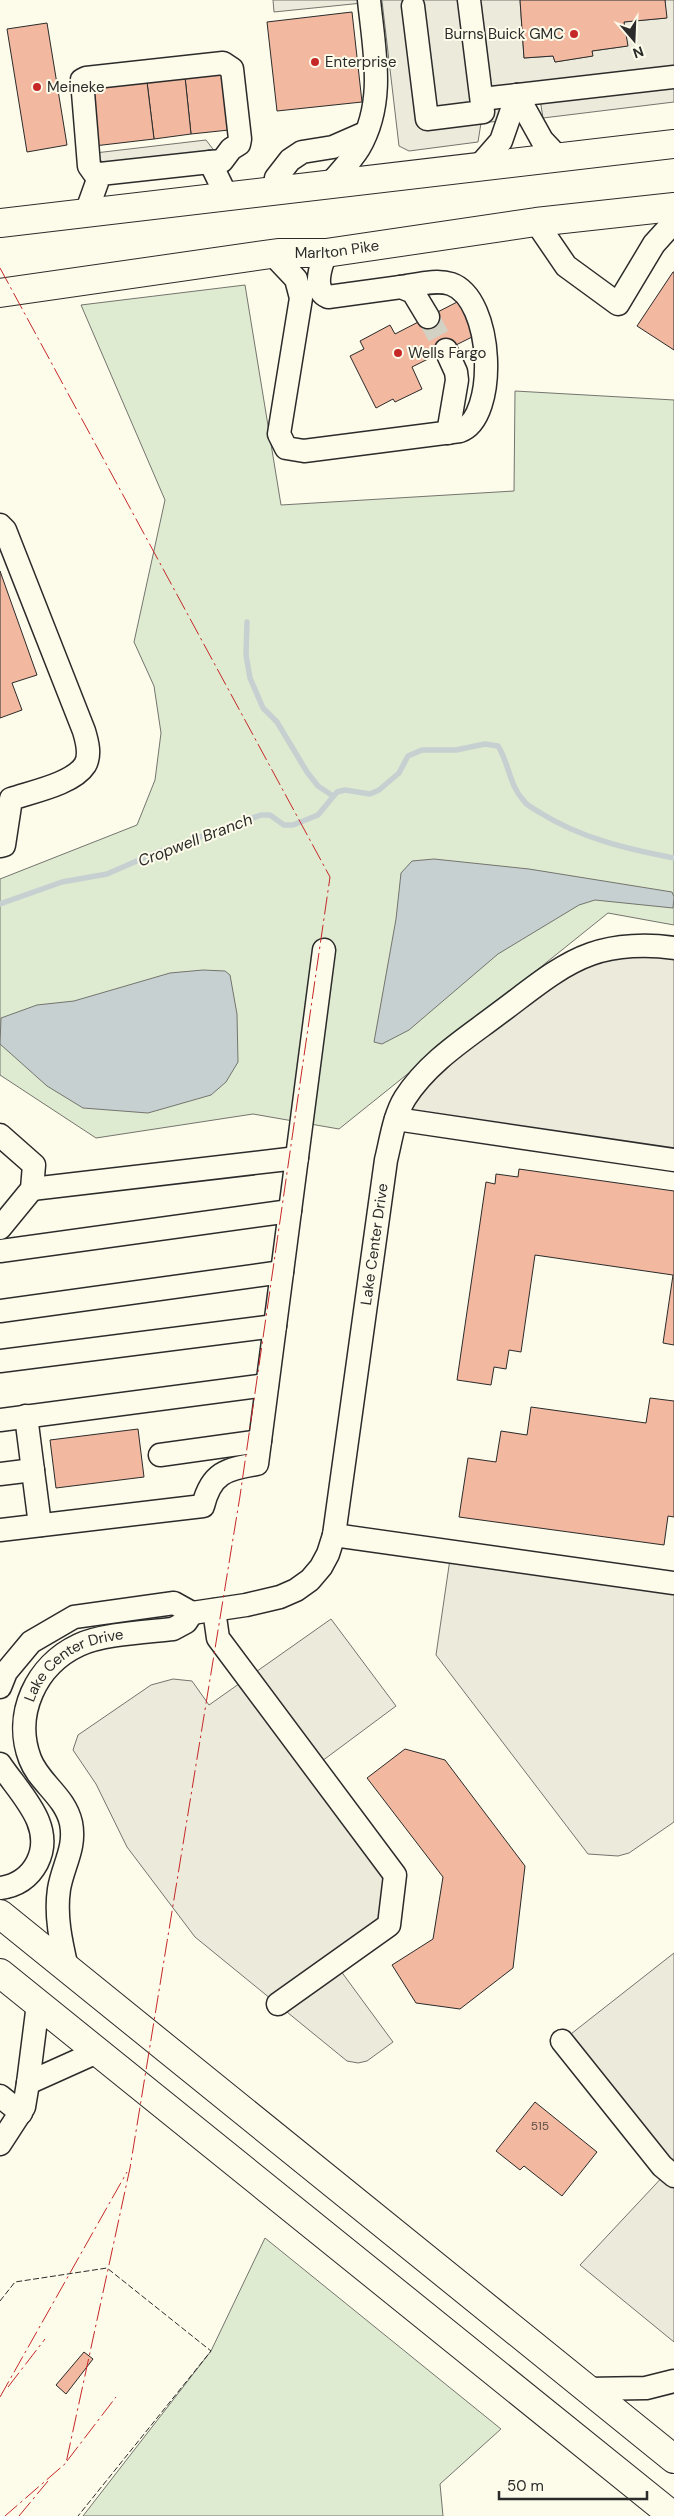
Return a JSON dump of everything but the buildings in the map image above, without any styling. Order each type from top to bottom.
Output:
[{"type":"highway","points":[[0,223],[480,165],[674,144]]},
{"type":"highway","name":"Marlton Pike","points":[[0,293],[278,254],[326,252],[536,222],[674,207]]},
{"type":"highway","points":[[0,1914],[674,2459]]},
{"type":"highway","points":[[0,1973],[673,2516]]},
{"type":"highway","points":[[570,2433],[576,2449],[637,2503],[647,2516]]},
{"type":"lane","points":[[330,184],[352,159],[360,146],[374,112],[376,71],[369,0]]},
{"type":"lane","points":[[413,6],[427,119],[483,112],[469,0]]},
{"type":"lane","points":[[223,63],[232,69],[240,139],[239,144],[231,149],[222,161],[210,162],[100,174],[94,173],[89,166],[82,80],[86,78],[223,63]]},
{"type":"lane","points":[[482,99],[674,77]]},
{"type":"lane","points":[[517,95],[542,140],[558,156]]},
{"type":"lane","points":[[480,165],[501,141],[517,95]]},
{"type":"lane","points":[[274,191],[276,178],[290,160],[302,152],[333,147],[365,133]]},
{"type":"lane","points":[[210,162],[227,197]]},
{"type":"lane","points":[[86,214],[100,174]]},
{"type":"lane","points":[[536,222],[566,266],[618,304],[654,244],[674,222]]},
{"type":"lane","points":[[278,254],[279,261],[296,279],[301,298],[279,434],[286,448],[304,451],[448,433],[466,429],[478,414],[485,371],[486,346],[476,310],[466,295],[450,284],[441,282],[328,297],[323,295],[319,287],[321,266],[326,252]]},
{"type":"lane","points":[[401,287],[413,292],[428,317]]},
{"type":"lane","points":[[446,350],[456,372],[457,380],[448,433]]},
{"type":"lane","points":[[0,525],[5,530],[84,731],[88,750],[86,764],[76,774],[58,784],[11,799],[4,845],[0,846]]},
{"type":"lane","name":"Lake Center Drive","points":[[67,1968],[58,1919],[58,1906],[61,1881],[71,1855],[72,1832],[66,1807],[37,1771],[28,1752],[24,1726],[30,1696],[44,1671],[54,1660],[80,1644],[173,1629],[203,1612],[280,1597],[296,1590],[310,1580],[321,1567],[328,1554],[334,1535],[386,1160],[396,1119],[405,1099],[431,1066],[467,1037],[562,969],[590,954],[617,948],[674,948]]},
{"type":"lane","points":[[0,1530],[203,1506],[206,1492],[213,1480],[224,1471],[257,1464],[324,950]]},
{"type":"lane","points":[[396,1119],[674,1160]]},
{"type":"lane","points":[[0,1135],[34,1165],[32,1188]]},
{"type":"lane","points":[[4,1216],[32,1188],[297,1158]]},
{"type":"lane","points":[[0,1251],[290,1212]]},
{"type":"lane","points":[[0,1310],[282,1272]]},
{"type":"lane","points":[[0,1361],[275,1326]]},
{"type":"lane","points":[[0,1420],[267,1385]]},
{"type":"lane","points":[[26,1416],[40,1526]]},
{"type":"lane","points":[[160,1455],[260,1441]]},
{"type":"lane","points":[[0,1474],[33,1470]]},
{"type":"lane","points":[[334,1535],[674,1583]]},
{"type":"lane","name":"Lake Center Drive","points":[[0,1687],[6,1672],[31,1642],[74,1617],[174,1603],[203,1612]]},
{"type":"lane","points":[[203,1612],[218,1638],[395,1875],[389,1925],[278,2004]]},
{"type":"lane","points":[[0,1764],[37,1817],[43,1832],[43,1846],[33,1870],[12,1887],[0,1888]]},
{"type":"lane","points":[[0,2144],[24,2107],[38,2004]]},
{"type":"lane","points":[[562,2041],[662,2166],[674,2176]]},
{"type":"lane","points":[[28,2083],[97,2052]]},
{"type":"lane","points":[[0,2096],[21,2113]]},
{"type":"lane","points":[[587,2389],[646,2388],[674,2381]]},
{"type":"green space","points":[[245,285],[281,505],[514,491],[515,391],[674,400],[674,925],[608,913],[339,1129],[253,1114],[96,1138],[0,1075],[0,879],[137,825],[155,780],[161,733],[154,686],[134,642],[165,500],[81,305]]},
{"type":"green space","points":[[265,2238],[501,2429],[440,2484],[443,2516],[83,2516],[211,2351]]},
{"type":"shaded area","points":[[273,0],[520,0],[524,58],[553,56],[555,62],[592,56],[592,51],[627,46],[624,22],[666,18],[665,0],[674,0],[674,102],[543,118],[539,93],[500,121],[481,123],[478,142],[409,151],[399,146],[382,1],[274,12]]},
{"type":"shaded area","points":[[206,140],[222,161],[111,173],[95,153]]},
{"type":"shaded area","points":[[434,859],[529,869],[672,892],[674,897],[673,908],[595,900],[579,905],[498,954],[409,1030],[382,1044],[374,1042],[396,919],[401,873],[412,861]]},
{"type":"shaded area","points":[[674,948],[674,1160],[396,1119],[405,1099],[562,969]]},
{"type":"shaded area","points":[[203,970],[225,971],[230,975],[237,1014],[238,1062],[226,1082],[211,1095],[148,1113],[83,1108],[47,1086],[0,1044],[1,1018],[37,1005],[74,1001],[170,973]]},
{"type":"shaded area","points":[[451,1552],[674,1583],[674,1822],[629,1853],[618,1856],[588,1854],[436,1655]]},
{"type":"shaded area","points":[[331,1619],[396,1706],[314,1767],[395,1875],[389,1925],[335,1963],[393,2042],[367,2061],[358,2063],[347,2061],[195,1937],[127,1847],[96,1784],[73,1750],[78,1735],[151,1685],[173,1679],[192,1681],[209,1705]]},
{"type":"shaded area","points":[[674,1953],[674,2342],[580,2265],[668,2171],[562,2041]]},
{"type":"waterway","points":[[247,622],[246,655],[250,678],[263,708],[277,722],[307,772],[318,786],[333,796]]},
{"type":"waterway","name":"Cropwell Branch","points":[[0,904],[62,882],[107,874],[155,853],[261,815],[270,815],[284,825],[293,825],[318,815],[337,792],[345,790],[370,794],[379,790],[399,773],[408,756],[422,750],[456,750],[485,744],[498,746],[515,788],[525,803],[531,807],[587,836],[639,851],[674,858]]},
{"type":"tunnel","points":[[428,317],[446,350]]},
{"type":"fence","points":[[0,2301],[15,2282],[107,2268],[211,2351],[78,2516]]},
{"type":"power","points":[[0,268],[330,877],[240,1496],[130,2168],[66,2463],[5,2516]]},
{"type":"power","points":[[0,2397],[127,2172]]},
{"type":"power","points":[[8,2387],[45,2339]]},
{"type":"power","points":[[67,2461],[116,2397]]},
{"type":"power","points":[[19,2516],[48,2481]]},
{"type":"place","name":"Burns Buick GMC","points":[[574,34]]},
{"type":"place","name":"Enterprise","points":[[315,62]]},
{"type":"place","name":"Meineke","points":[[37,87]]},
{"type":"place","name":"Wells Fargo","points":[[398,353]]}]
